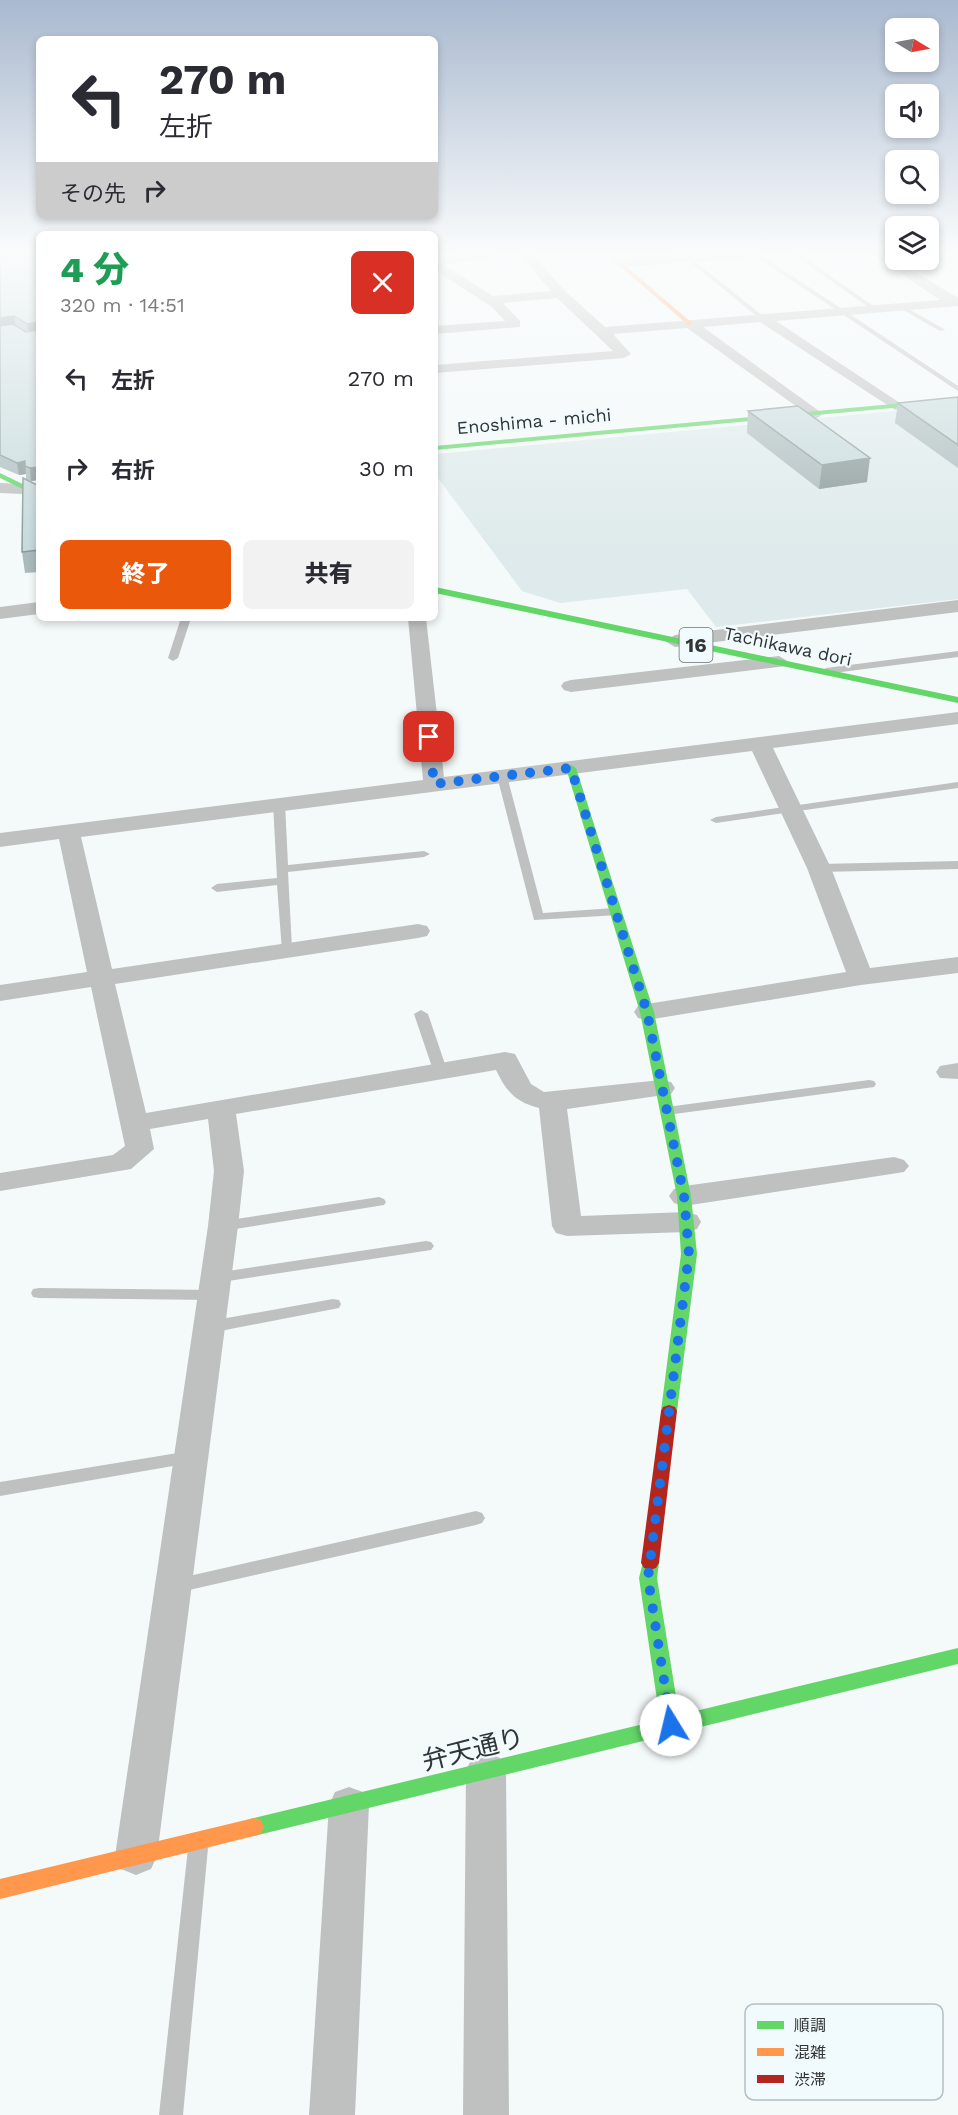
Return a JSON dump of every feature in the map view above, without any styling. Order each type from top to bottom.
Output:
[{"type":"street","points":[[438,369],[623,353]]},
{"type":"street","points":[[730,353],[814,414]]},
{"type":"street","points":[[815,353],[895,406]]},
{"type":"street","name":"Enoshima - michi","points":[[438,448],[958,400]]},
{"type":"street","points":[[0,476],[31,488]]},
{"type":"street","points":[[0,488],[31,488]]},
{"type":"street","name":"Tachikawa dori","points":[[438,591],[958,699]]},
{"type":"street","points":[[675,641],[958,606]]},
{"type":"street","points":[[0,613],[36,608]]},
{"type":"street","points":[[417,621],[434,784]]},
{"type":"street","points":[[571,686],[779,662]]},
{"type":"street","points":[[0,840],[958,718]]},
{"type":"street","points":[[760,744],[793,808],[861,976]]},
{"type":"street","points":[[571,768],[647,1012],[685,1209],[689,1254],[648,1578],[671,1725]]},
{"type":"street","points":[[0,1182],[122,1163],[140,1149],[68,830]]},
{"type":"street","points":[[0,993],[101,979],[128,972],[286,948],[418,931]]},
{"type":"street","points":[[647,1012],[861,976],[958,965]]},
{"type":"street","points":[[135,1123],[505,1060],[521,1094],[535,1100],[552,1102],[664,1100]]},
{"type":"street","points":[[552,1102],[567,1226],[685,1209],[894,1166]]},
{"type":"street","points":[[136,1856],[223,1226],[229,1171],[221,1107]]},
{"type":"street","name":"弁天通り","points":[[0,1889],[958,1656]]},
{"type":"street","points":[[486,1770],[486,2115]]},
{"type":"street","points":[[332,2115],[349,1805]]},
{"type":"lane","points":[[902,353],[958,389]]},
{"type":"lane","points":[[173,658],[185,621]]},
{"type":"lane","points":[[822,671],[958,654]]},
{"type":"lane","points":[[502,776],[538,917],[614,912]]},
{"type":"lane","points":[[716,820],[958,785]]},
{"type":"lane","points":[[279,804],[286,948]]},
{"type":"lane","points":[[217,888],[282,875],[424,854]]},
{"type":"lane","points":[[819,868],[958,865]]},
{"type":"lane","points":[[421,1014],[440,1070]]},
{"type":"lane","points":[[664,1100],[869,1084]]},
{"type":"lane","points":[[223,1226],[379,1202]]},
{"type":"lane","points":[[213,1300],[426,1246]]},
{"type":"lane","points":[[39,1293],[333,1304]]},
{"type":"lane","points":[[0,1490],[190,1457]]},
{"type":"lane","points":[[175,1586],[476,1518]]},
{"type":"lane","points":[[171,2115],[198,1841]]},
{"type":"shaded area","points":[[958,405],[958,599],[716,627],[687,589],[560,603],[522,591],[438,478],[438,454]]},
{"type":"building","points":[[0,353],[36,353],[36,467],[30,468],[25,466],[25,461],[17,463],[0,455]]},
{"type":"building","points":[[958,397],[958,445],[898,403]]},
{"type":"building","points":[[798,406],[870,458],[822,465],[748,411]]},
{"type":"building","points":[[23,478],[36,484],[36,550],[22,552]]},
{"type":"traffic: fast","points":[[438,448],[958,400]]},
{"type":"traffic: fast","points":[[0,475],[36,493]]},
{"type":"traffic: fast","points":[[438,591],[958,700]]},
{"type":"traffic: fast","points":[[571,768],[647,1012],[684,1196],[689,1254],[669,1411]]},
{"type":"traffic: fast","points":[[650,1563],[648,1578],[671,1725]]},
{"type":"traffic: fast","points":[[254,1827],[958,1656]]},
{"type":"traffic: slow","points":[[0,1889],[254,1827]]},
{"type":"traffic: jam","points":[[650,1563],[669,1411]]},
{"type":"route","points":[[429,737],[434,784],[571,768],[647,1012],[684,1196],[689,1254],[648,1578],[671,1725]]}]
